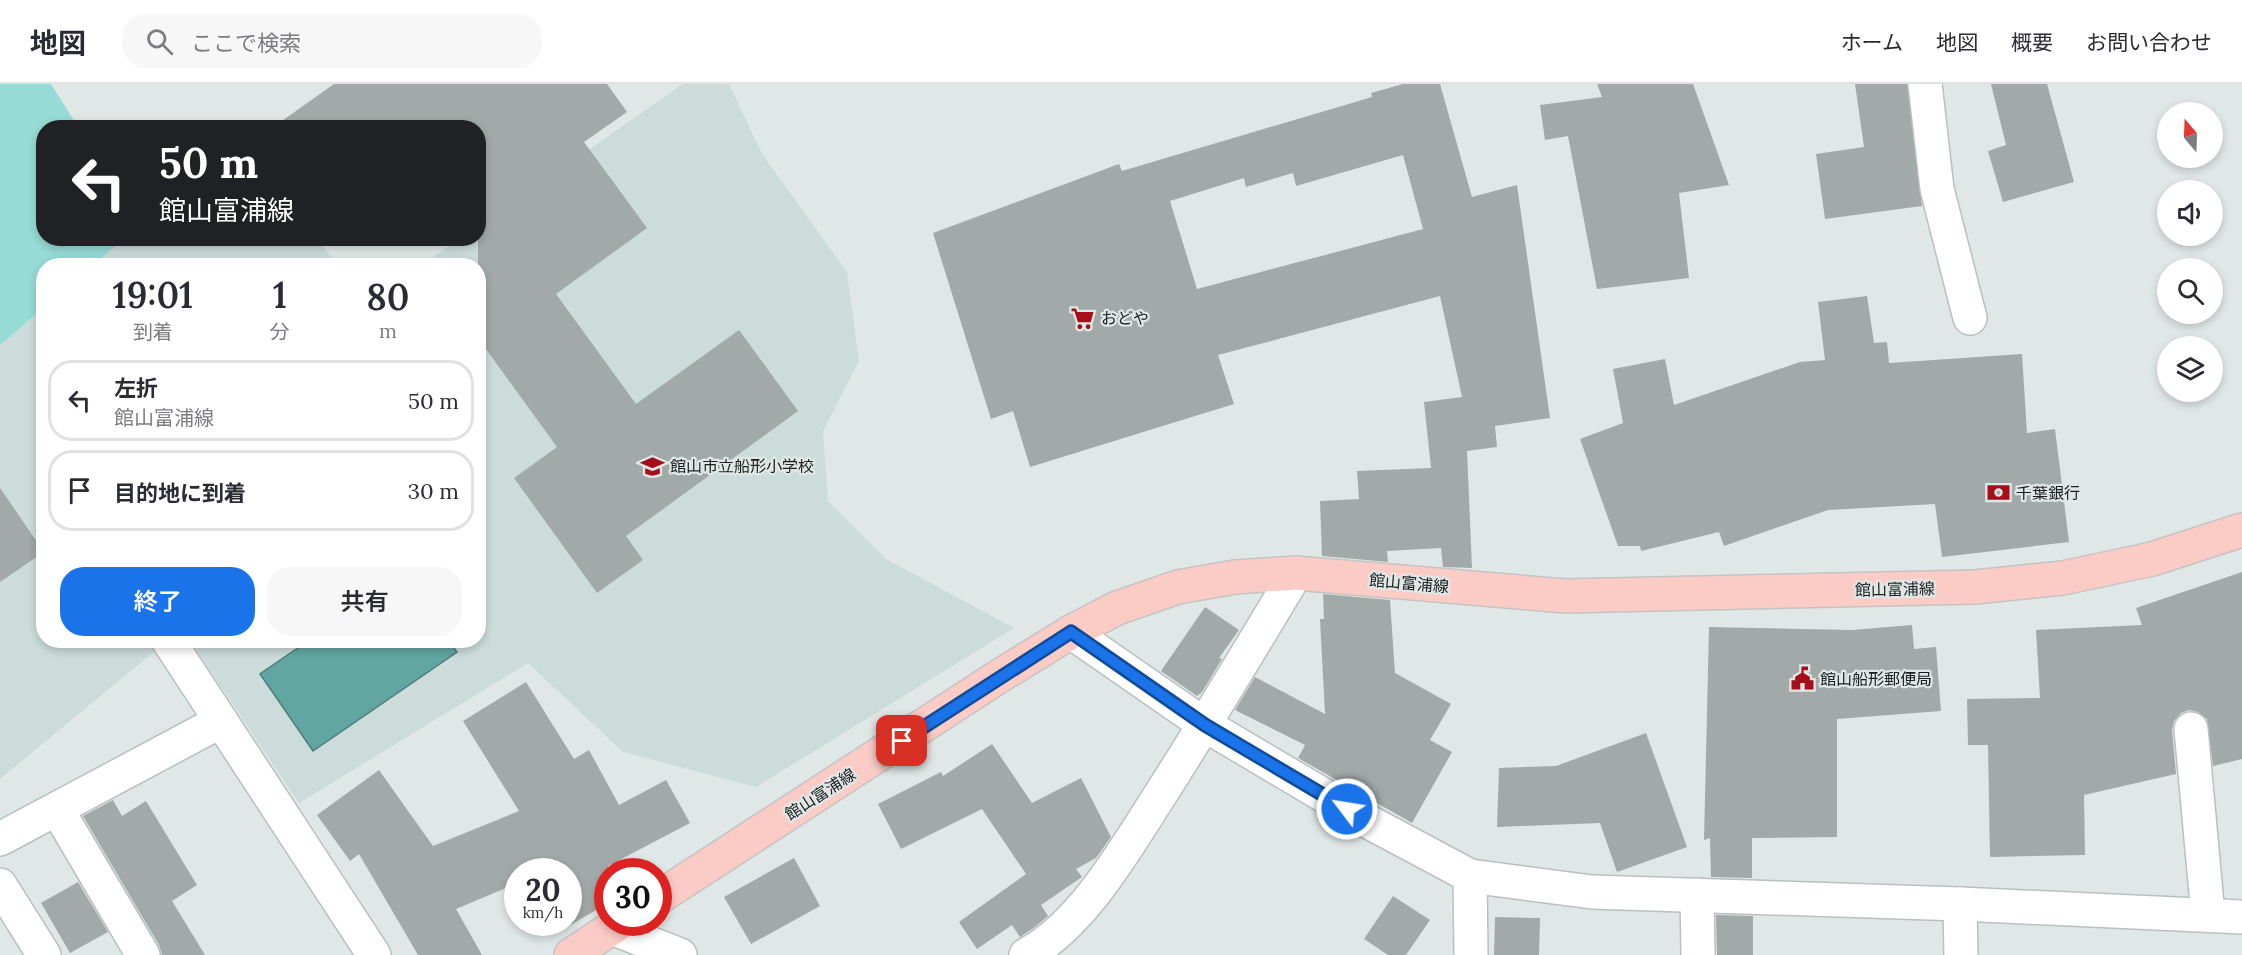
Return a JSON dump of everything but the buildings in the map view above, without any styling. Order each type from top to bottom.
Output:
[{"type":"main road","name":"館山富浦線","points":[[672,889],[1071,632],[1117,608],[1178,587],[1235,577],[1296,573],[1565,596],[1975,587],[2074,575],[2152,559],[2242,530]]},
{"type":"main road","points":[[571,955],[600,936]]},
{"type":"street","points":[[1925,84],[1937,189],[1970,318]]},
{"type":"street","points":[[1026,955],[1046,944],[1107,878],[1205,725],[1296,573]]},
{"type":"street","points":[[1071,632],[1205,725],[1367,821],[1470,876],[1592,892],[1960,904],[2242,917]]},
{"type":"street","points":[[173,648],[374,955]]},
{"type":"street","points":[[0,839],[220,721]]},
{"type":"street","points":[[2191,729],[2208,915]]},
{"type":"street","points":[[57,809],[143,955]]},
{"type":"street","points":[[1470,876],[1471,955]]},
{"type":"street","points":[[0,885],[44,955]]},
{"type":"street","points":[[1697,896],[1698,955]]},
{"type":"street","points":[[1960,904],[1961,955]]},
{"type":"street","points":[[640,936],[680,955]]},
{"type":"shaded area","points":[[0,84],[51,84],[74,120],[36,120],[36,246],[116,246],[101,258],[36,258],[36,314],[0,345]]},
{"type":"shaded area","name":"館山市立船形小学校","points":[[683,84],[729,84],[762,154],[847,272],[859,361],[823,431],[828,501],[886,559],[1014,628],[756,787],[623,752],[528,663],[299,803],[195,648],[486,648],[486,258],[432,258],[450,246],[486,246],[486,221]]},
{"type":"shaded area","points":[[0,105],[36,214],[36,246],[323,246],[332,258],[36,258],[36,648],[159,648],[0,779]]},
{"type":"shaded area","points":[[298,648],[454,648],[457,652],[313,751],[260,674]]},
{"type":"place","name":"おどや","points":[[1083,318]]},
{"type":"place","name":"館山市立船形小学校","points":[[652,466]]},
{"type":"place","name":"千葉銀行","points":[[1998,493]]},
{"type":"place","name":"館山船形郵便局","points":[[1802,679]]},
{"type":"route","points":[[902,741],[1001,675],[1071,632],[1205,725],[1347,809]]}]
